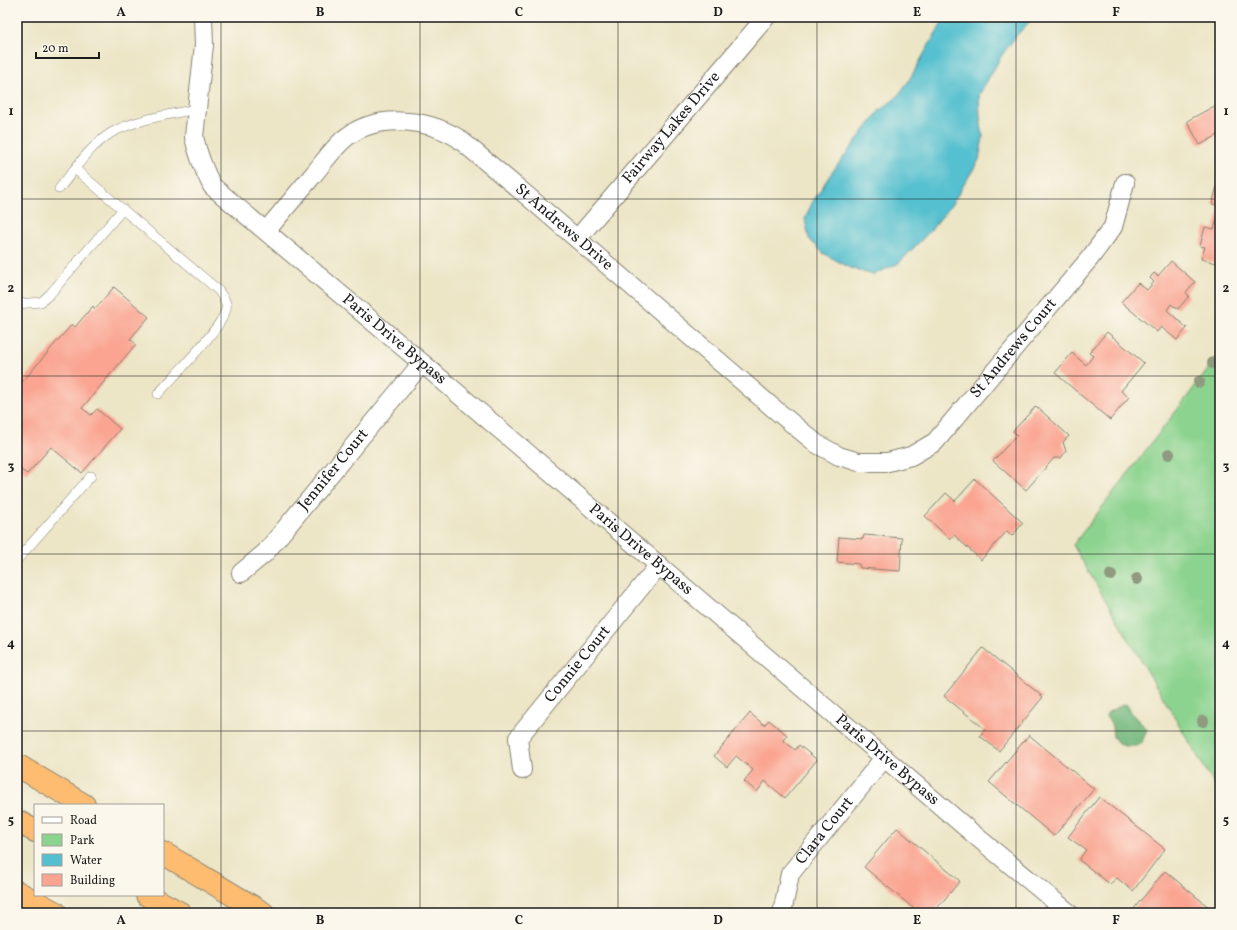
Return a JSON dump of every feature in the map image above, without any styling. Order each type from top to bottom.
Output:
[{"type":"highway","points":[[17,765],[82,804]]},
{"type":"highway","points":[[17,821],[34,831]]},
{"type":"highway","points":[[164,854],[263,913]]},
{"type":"highway","points":[[17,892],[56,913]]},
{"type":"highway","points":[[149,896],[180,913]]},
{"type":"highway","points":[[17,901],[49,913]]},
{"type":"street","points":[[197,109],[204,45],[203,17]]},
{"type":"street","name":"Fairway Lakes Drive","points":[[578,239],[766,17]]},
{"type":"street","name":"Paris Drive Bypass","points":[[197,109],[194,137],[202,168],[212,186],[422,363],[977,837],[1069,913]]},
{"type":"street","name":"St Andrews Drive","points":[[266,231],[344,140],[362,129],[373,125],[403,121],[433,126],[458,138],[817,444],[839,456],[859,462]]},
{"type":"street","name":"St Andrews Court","points":[[859,462],[888,462],[911,456],[935,442],[1090,258],[1113,227],[1125,183]]},
{"type":"street","name":"Jennifer Court","points":[[241,573],[265,553],[422,363]]},
{"type":"street","name":"Connie Court","points":[[522,770],[518,738],[659,565]]},
{"type":"street","name":"Clara Court","points":[[782,913],[790,874],[884,758]]},
{"type":"lane","points":[[59,189],[90,150],[112,133],[133,124],[197,109]]},
{"type":"lane","points":[[75,169],[218,290],[224,298],[227,308],[223,318],[158,394]]},
{"type":"lane","points":[[17,304],[41,302],[50,294],[123,209]]},
{"type":"lane","points":[[17,560],[91,476]]},
{"type":"green space","points":[[1220,354],[1220,794],[1073,545]]},
{"type":"green space","points":[[1124,704],[1127,705],[1133,715],[1147,729],[1142,742],[1137,746],[1125,746],[1119,744],[1113,737],[1112,726],[1106,716],[1107,713]]},
{"type":"water","points":[[945,17],[1040,17],[1030,21],[1016,36],[1002,55],[979,95],[983,137],[979,160],[952,204],[930,231],[899,263],[873,275],[850,268],[823,253],[809,239],[805,219],[812,203],[830,175],[880,110],[896,98],[908,82]]},
{"type":"building","points":[[1220,103],[1220,138],[1218,135],[1200,145],[1187,121]]},
{"type":"building","points":[[1218,183],[1220,183],[1220,206],[1212,204]]},
{"type":"building","points":[[1220,209],[1220,264],[1201,259],[1205,247],[1200,246],[1205,227],[1214,229]]},
{"type":"building","points":[[1171,261],[1195,282],[1186,292],[1189,296],[1178,309],[1171,304],[1167,310],[1187,328],[1177,340],[1161,327],[1157,332],[1121,302],[1138,283],[1147,290],[1154,282],[1150,278],[1154,273],[1158,276]]},
{"type":"building","points":[[114,287],[149,317],[130,339],[136,344],[82,408],[91,415],[97,409],[120,429],[82,473],[51,447],[27,474],[21,470],[17,475],[17,388],[72,324],[75,327],[93,306],[95,309]]},
{"type":"building","points":[[1107,332],[1144,363],[1121,391],[1129,397],[1110,420],[1055,373],[1072,353],[1086,365],[1093,356],[1089,353]]},
{"type":"building","points":[[1036,406],[1069,436],[1063,442],[1066,451],[1061,458],[1054,458],[1026,490],[993,461],[1017,435],[1013,431]]},
{"type":"building","points":[[975,479],[1023,523],[1012,536],[1007,531],[981,560],[954,535],[950,539],[925,516],[946,493],[955,501]]},
{"type":"building","points":[[864,535],[902,538],[900,571],[860,568],[859,564],[837,562],[839,537],[863,539]]},
{"type":"building","points":[[983,648],[1043,697],[999,751],[980,736],[985,729],[944,696]]},
{"type":"building","points":[[750,713],[764,725],[769,720],[787,735],[783,740],[795,750],[799,745],[817,760],[785,798],[765,781],[757,792],[744,781],[753,770],[736,756],[727,767],[714,756]]},
{"type":"building","points":[[1029,735],[1094,789],[1054,836],[989,782]]},
{"type":"building","points":[[1099,797],[1165,849],[1133,891],[1117,878],[1110,884],[1079,860],[1086,850],[1068,837]]},
{"type":"building","points":[[897,828],[960,881],[933,913],[919,913],[864,867]]},
{"type":"building","points":[[1165,871],[1216,913],[1134,913],[1132,911]]}]
